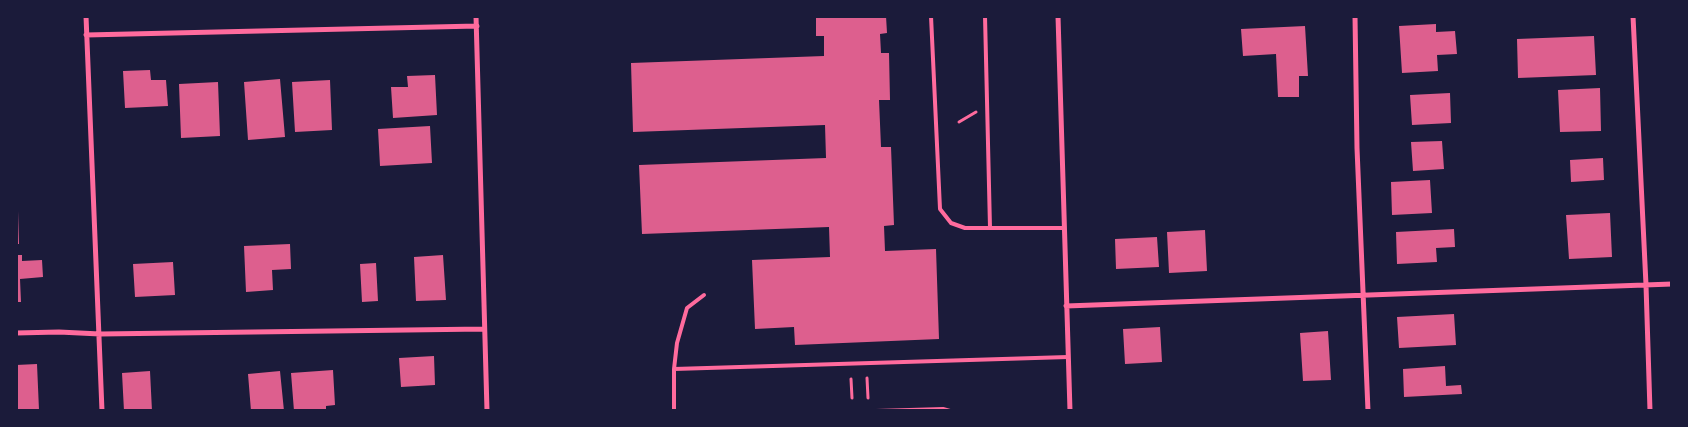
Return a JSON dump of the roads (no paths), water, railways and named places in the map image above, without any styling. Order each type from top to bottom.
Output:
[{"type":"street","points":[[86,16],[102,411]]},
{"type":"street","points":[[476,16],[487,411]]},
{"type":"street","points":[[1058,16],[1070,411]]},
{"type":"street","points":[[1355,16],[1357,148],[1368,411]]},
{"type":"street","points":[[1633,16],[1650,411]]},
{"type":"street","points":[[86,36],[477,26]]},
{"type":"street","points":[[1066,306],[1672,284]]},
{"type":"street","points":[[16,334],[58,332],[100,334],[484,329]]},
{"type":"lane","points":[[931,16],[940,209],[950,223],[965,228],[1064,228]]},
{"type":"lane","points":[[985,16],[990,228]]},
{"type":"lane","points":[[674,411],[674,369],[677,344],[687,308],[704,296]]},
{"type":"lane","points":[[674,369],[1068,357]]},
{"type":"lane","points":[[876,411],[943,409],[950,411]]}]
